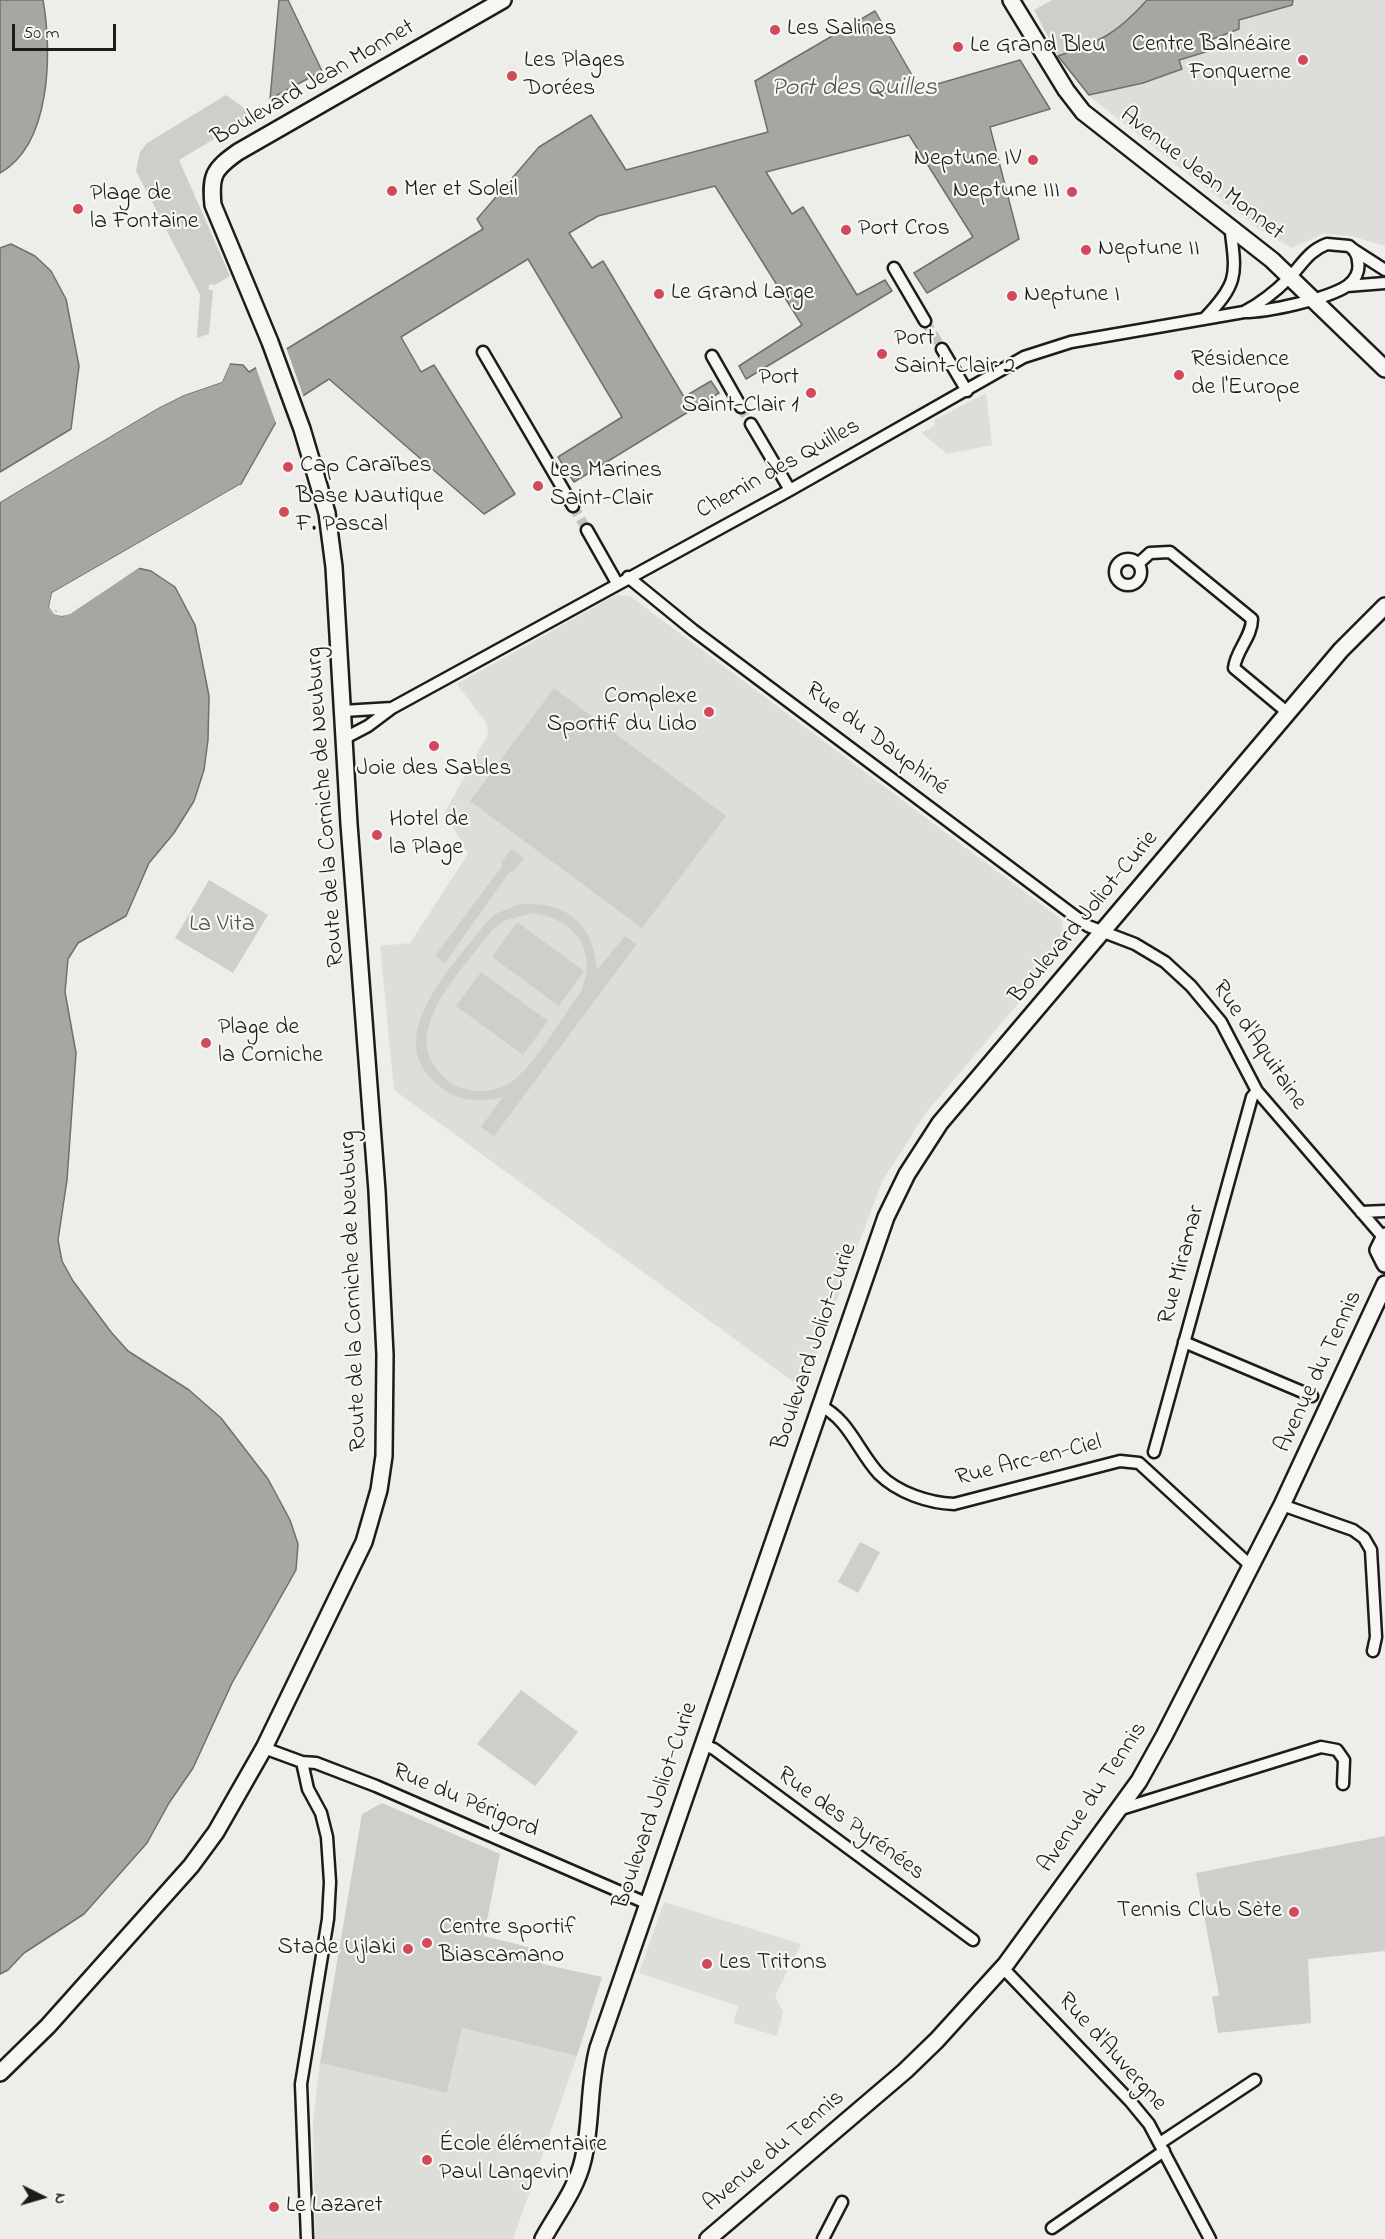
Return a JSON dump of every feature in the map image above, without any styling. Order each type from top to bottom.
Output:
[{"type":"street","name":"Boulevard Jean Monnet","points":[[270,342],[213,205],[211,186],[216,168],[238,152],[503,0]]},
{"type":"street","name":"Avenue Jean Monnet","points":[[1011,0],[1066,90],[1083,112],[1230,225],[1291,277],[1385,369]]},
{"type":"street","points":[[1204,319],[1222,300],[1231,286],[1235,272],[1230,225]]},
{"type":"street","points":[[1291,277],[1310,252],[1318,247],[1335,244],[1354,250],[1385,270]]},
{"type":"street","points":[[1347,286],[1359,268],[1354,250]]},
{"type":"street","points":[[894,268],[925,321]]},
{"type":"street","name":"Chemin des Quilles","points":[[1244,312],[1266,300],[1291,277]]},
{"type":"street","points":[[1313,298],[1347,286],[1385,283]]},
{"type":"street","name":"Chemin des Quilles","points":[[345,738],[368,726],[392,708],[1036,352],[1071,342],[1244,312],[1265,312],[1313,298]]},
{"type":"street","name":"Route de la Corniche de Neuburg","points":[[0,2073],[48,2026],[190,1866],[216,1832],[264,1749],[364,1542],[379,1490],[384,1456],[385,1355],[377,1191],[334,567],[327,513],[303,429],[270,342]]},
{"type":"street","points":[[942,349],[967,391]]},
{"type":"street","points":[[483,352],[573,506]]},
{"type":"street","points":[[712,356],[741,407]]},
{"type":"street","points":[[751,424],[790,490]]},
{"type":"street","points":[[587,531],[617,583]]},
{"type":"street","points":[[1138,564],[1150,553],[1170,552],[1252,619],[1252,628],[1234,661],[1234,669],[1288,712]]},
{"type":"street","name":"Rue du Dauphiné","points":[[628,577],[693,630],[1088,926],[1101,933]]},
{"type":"street","name":"Boulevard Joliot-Curie","points":[[543,2239],[579,2173],[588,2129],[593,2066],[646,1903],[886,1217],[907,1174],[940,1124],[1341,650],[1385,606]]},
{"type":"street","name":"Chemin des Quilles","points":[[343,711],[392,708]]},
{"type":"street","name":"Rue d'Aquitaine","points":[[1101,933],[1145,950],[1165,962],[1191,986],[1221,1022],[1257,1091],[1384,1237]]},
{"type":"street","name":"Rue Miramar","points":[[1154,1452],[1252,1097],[1257,1091]]},
{"type":"street","points":[[1361,1212],[1385,1211]]},
{"type":"street","points":[[1384,1237],[1378,1250],[1385,1264]]},
{"type":"street","name":"Avenue du Tennis","points":[[708,2239],[905,2071],[1002,1967],[1139,1781],[1282,1505],[1385,1284]]},
{"type":"street","points":[[1184,1341],[1312,1396]]},
{"type":"street","name":"Rue Arc-en-Ciel","points":[[819,1405],[835,1412],[879,1474],[928,1503],[954,1504],[1120,1461],[1139,1463],[1251,1566]]},
{"type":"street","points":[[1282,1505],[1353,1530],[1364,1538],[1371,1550],[1376,1637],[1373,1651]]},
{"type":"street","name":"Rue des Pyrénées","points":[[702,1744],[714,1749],[973,1940]]},
{"type":"street","points":[[1118,1810],[1321,1747],[1337,1750],[1344,1760],[1343,1784]]},
{"type":"street","name":"Rue du Périgord","points":[[264,1749],[302,1762],[316,1763],[376,1786],[646,1903]]},
{"type":"street","points":[[302,1762],[308,1789],[321,1813],[327,1837],[330,1882],[328,1919],[301,2084],[307,2239]]},
{"type":"street","name":"Rue d'Auvergne","points":[[1002,1967],[1130,2101],[1149,2124],[1210,2239]]},
{"type":"street","points":[[1052,2228],[1255,2080]]},
{"type":"street","points":[[823,2239],[842,2202]]},
{"type":"shaded area","points":[[1292,0],[1385,0],[1385,246],[1351,236],[1323,234],[1292,248],[1259,229],[1089,96],[1142,83],[1181,69],[1179,60],[1212,50],[1210,40],[1238,29],[1238,20],[1292,5]]},
{"type":"shaded area","points":[[986,393],[992,445],[947,454],[922,433],[934,426],[934,420]]},
{"type":"shaded area","points":[[616,595],[630,596],[1062,920],[1065,948],[925,1114],[882,1182],[803,1389],[394,1090],[380,946],[410,943],[468,854],[445,812],[488,734],[487,724],[457,684]]},
{"type":"shaded area","points":[[664,1902],[801,1944],[775,1996],[783,2012],[777,2036],[733,2023],[738,2006],[639,1973]]},
{"type":"shaded area","name":"École élémentaire Paul Langevin","points":[[462,2028],[577,2056],[513,2239],[315,2239],[313,2121],[320,2063],[447,2093]]},
{"type":"green space","points":[[1052,0],[1147,0],[1107,36],[1058,56],[1034,10]]},
{"type":"green space","points":[[226,95],[254,115],[179,160],[230,276],[215,285],[210,284],[208,289],[213,291],[209,334],[197,338],[200,295],[136,171],[140,152],[147,143]]},
{"type":"green space","points":[[554,688],[726,816],[642,928],[470,801]]},
{"type":"green space","points":[[511,849],[524,858],[513,872],[510,871],[445,963],[435,956],[503,865],[501,863]]},
{"type":"green space","name":"La Vita","points":[[209,880],[268,915],[233,973],[175,938]]},
{"type":"green space","points":[[520,904],[537,904],[564,912],[575,919],[590,940],[597,970],[625,936],[637,944],[494,1136],[481,1127],[503,1097],[469,1100],[446,1091],[422,1066],[416,1045],[419,1023],[428,1001],[457,959],[495,914]],"holes":[[[533,913],[548,916],[571,930],[585,950],[586,977],[581,992],[530,1064],[511,1082],[505,1086],[485,1091],[454,1085],[434,1066],[427,1045],[429,1028],[444,993],[491,931],[503,921]]]},
{"type":"green space","points":[[517,922],[584,971],[559,1006],[492,957]]},
{"type":"green space","points":[[481,972],[548,1021],[523,1055],[456,1006]]},
{"type":"green space","points":[[860,1542],[880,1552],[858,1593],[838,1582]]},
{"type":"green space","points":[[521,1690],[578,1732],[535,1786],[477,1744]]},
{"type":"green space","name":"Centre sportif Biascamano","points":[[382,1803],[500,1854],[484,1936],[544,1951],[542,1964],[602,1977],[577,2056],[462,2028],[447,2093],[320,2063],[362,1814]]},
{"type":"green space","name":"Tennis Club Sète","points":[[1385,1836],[1385,1951],[1308,1959],[1311,2023],[1218,2033],[1212,1997],[1219,1995],[1196,1873]]},
{"type":"water","points":[[0,0],[43,0],[47,69],[39,119],[30,141],[17,159],[0,173]]},
{"type":"water","points":[[279,0],[288,0],[322,71],[270,99]]},
{"type":"water","points":[[1147,0],[1293,0],[1292,5],[1239,20],[1239,29],[1210,40],[1212,50],[1179,60],[1182,69],[1143,83],[1089,95],[1058,56],[1107,36]]},
{"type":"water","name":"Port des Quilles","points":[[875,11],[920,89],[1020,60],[1050,109],[990,127],[1019,239],[927,293],[914,273],[973,237],[909,135],[766,172],[792,214],[803,207],[857,295],[885,280],[892,291],[746,379],[739,366],[802,325],[715,186],[598,216],[569,233],[592,268],[603,261],[684,397],[711,381],[719,393],[574,482],[558,457],[622,417],[528,259],[401,337],[421,372],[434,365],[515,494],[484,514],[329,379],[284,408],[241,484],[52,593],[49,607],[62,616],[138,568],[151,571],[175,587],[195,625],[209,696],[208,740],[204,770],[194,801],[174,833],[149,863],[126,916],[78,943],[68,959],[65,992],[76,1053],[67,1180],[58,1240],[62,1261],[73,1281],[128,1351],[189,1390],[221,1418],[268,1479],[290,1520],[298,1544],[296,1570],[232,1683],[193,1768],[169,1803],[147,1843],[84,1914],[24,1953],[8,1970],[0,1974],[0,502],[158,408],[184,395],[222,382],[230,364],[243,365],[249,372],[483,229],[477,219],[539,147],[591,115],[626,170],[768,132],[755,81]]},
{"type":"water","points":[[11,244],[35,256],[51,271],[66,299],[79,366],[71,429],[0,472],[0,248]]},
{"type":"pier","points":[[286,347],[304,398],[286,410],[277,426],[255,365]]},
{"type":"pier","points":[[228,362],[230,364],[222,382],[184,395],[158,408],[0,502],[0,498],[157,405],[183,392],[220,379]]},
{"type":"pier","points":[[241,484],[238,489],[55,595],[52,606],[56,612],[68,611],[136,565],[142,566],[70,614],[62,616],[54,614],[49,607],[52,593]]},
{"type":"tunnel","points":[[925,321],[942,349]]},
{"type":"tunnel","points":[[741,407],[751,424]]},
{"type":"tunnel","points":[[573,506],[587,530]]},
{"type":"place","name":"Les Salines","points":[[775,30]]},
{"type":"place","name":"Le Grand Bleu","points":[[958,47]]},
{"type":"place","name":"Centre Balnéaire Fonquerne","points":[[1303,60]]},
{"type":"place","name":"Les Plages Dorées","points":[[512,76]]},
{"type":"place","name":"Neptune IV","points":[[1033,160]]},
{"type":"place","name":"Mer et Soleil","points":[[392,191]]},
{"type":"place","name":"Neptune III","points":[[1072,192]]},
{"type":"place","name":"Plage de la Fontaine","points":[[78,209]]},
{"type":"place","name":"Port Cros","points":[[846,230]]},
{"type":"place","name":"Neptune II","points":[[1086,250]]},
{"type":"place","name":"Le Grand Large","points":[[659,294]]},
{"type":"place","name":"Neptune I","points":[[1012,296]]},
{"type":"place","name":"Port Saint-Clair 2","points":[[882,354]]},
{"type":"place","name":"Résidence de l'Europe","points":[[1179,375]]},
{"type":"place","name":"Port Saint-Clair 1","points":[[811,393]]},
{"type":"place","name":"Cap Caraïbes","points":[[288,467]]},
{"type":"place","name":"Les Marines Saint-Clair","points":[[538,486]]},
{"type":"place","name":"Base Nautique F. Pascal","points":[[284,512]]},
{"type":"place","name":"Complexe Sportif du Lido","points":[[709,712]]},
{"type":"place","name":"Joie des Sables","points":[[434,746]]},
{"type":"place","name":"Hotel de la Plage","points":[[377,835]]},
{"type":"place","name":"Plage de la Corniche","points":[[206,1043]]},
{"type":"place","name":"Tennis Club Sète","points":[[1294,1912]]},
{"type":"place","name":"Centre sportif Biascamano","points":[[427,1943]]},
{"type":"place","name":"Stade Ujlaki","points":[[408,1949]]},
{"type":"place","name":"Les Tritons","points":[[707,1964]]},
{"type":"place","name":"École élémentaire Paul Langevin","points":[[427,2160]]},
{"type":"place","name":"Le Lazaret","points":[[274,2207]]}]
